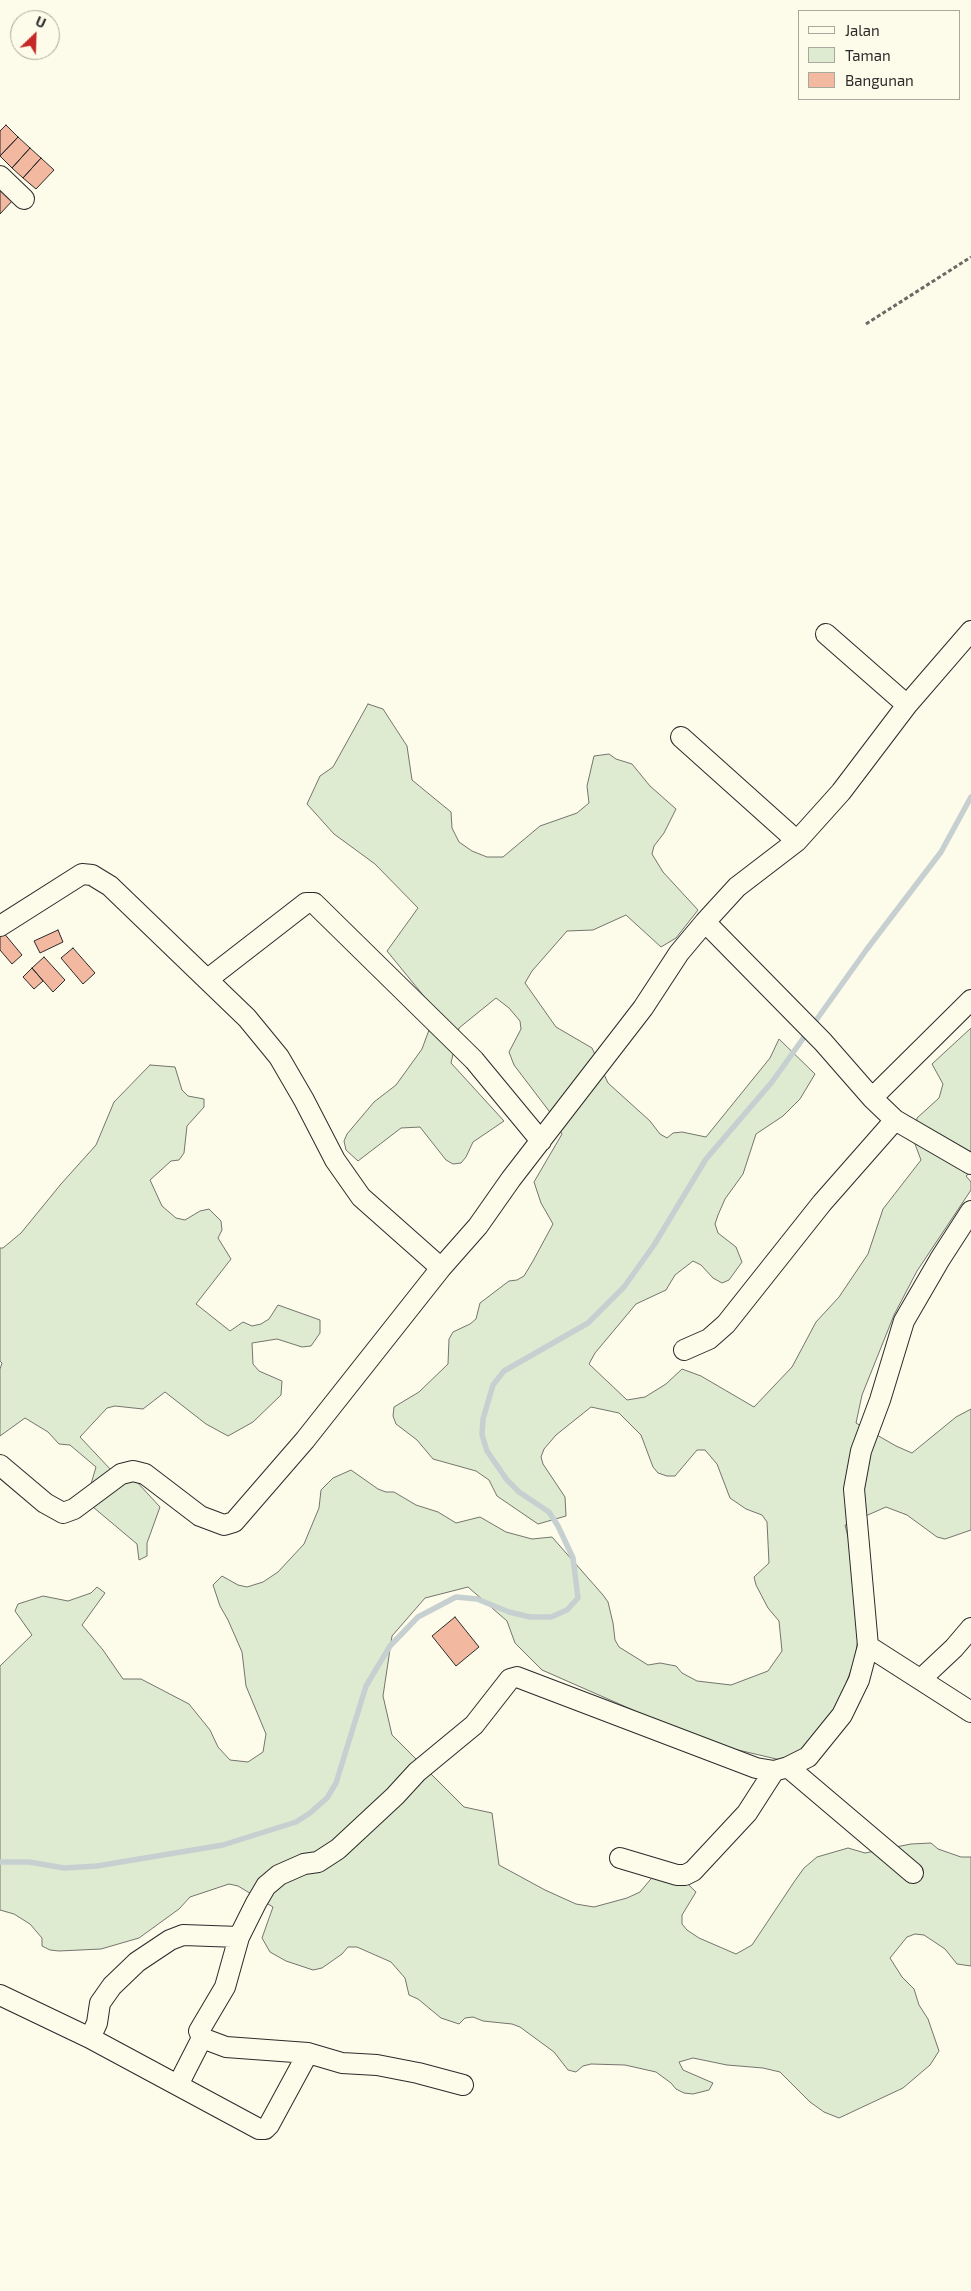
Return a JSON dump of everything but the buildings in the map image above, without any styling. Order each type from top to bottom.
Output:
[{"type":"street","points":[[0,176],[24,199]]},
{"type":"street","points":[[0,1465],[45,1503],[63,1513],[74,1509],[121,1474],[133,1471],[145,1474],[200,1516],[224,1525],[234,1522],[305,1440],[441,1268],[478,1226],[541,1140],[643,1008],[679,953],[704,922],[737,887],[797,841],[841,792],[907,705],[971,631]]},
{"type":"street","points":[[826,634],[907,705]]},
{"type":"street","points":[[681,737],[797,841]]},
{"type":"street","points":[[0,926],[86,873],[110,886],[247,1018],[279,1057],[335,1160],[361,1197],[441,1268]]},
{"type":"street","points":[[208,980],[306,903],[314,903],[474,1060],[541,1140]]},
{"type":"street","points":[[704,922],[823,1042],[872,1098],[895,1120],[971,1164]]},
{"type":"street","points":[[872,1098],[971,1000]]},
{"type":"street","points":[[684,1350],[709,1339],[726,1324],[822,1203],[895,1120]]},
{"type":"street","points":[[463,2086],[418,2073],[377,2065],[342,2063],[308,2053],[226,2047],[202,2038],[199,2031],[224,1987],[238,1936],[266,1886],[279,1875],[304,1864],[318,1862],[338,1849],[395,1796],[417,1772],[474,1725],[510,1679],[517,1676],[676,1739],[756,1768],[781,1769],[808,1757],[842,1715],[859,1680],[868,1646],[854,1489],[861,1451],[880,1400],[904,1321],[971,1210]]},
{"type":"street","points":[[921,1680],[954,1648],[971,1628]]},
{"type":"street","points":[[868,1646],[971,1712]]},
{"type":"street","points":[[620,1858],[677,1875],[693,1870],[746,1813],[781,1769]]},
{"type":"street","points":[[781,1769],[913,1873]]},
{"type":"street","points":[[90,2038],[97,2023],[100,2003],[112,1986],[137,1962],[170,1940],[183,1935],[238,1936]]},
{"type":"street","points":[[0,1995],[90,2038],[259,2129],[265,2129],[269,2125],[308,2053]]},
{"type":"street","points":[[178,2085],[202,2038]]},
{"type":"path","points":[[866,324],[971,257]]},
{"type":"green space","points":[[368,704],[383,709],[407,746],[412,780],[451,812],[452,828],[459,842],[472,851],[487,857],[503,857],[540,826],[577,813],[589,803],[587,786],[594,756],[609,754],[616,759],[632,764],[650,786],[676,809],[664,833],[654,846],[652,854],[663,872],[698,910],[676,938],[661,947],[626,915],[593,930],[567,931],[532,971],[525,983],[556,1027],[592,1048],[608,1083],[650,1121],[660,1134],[667,1138],[673,1133],[682,1132],[706,1137],[770,1058],[779,1039],[815,1074],[800,1099],[783,1116],[756,1134],[743,1174],[725,1199],[718,1215],[715,1224],[718,1233],[736,1247],[742,1262],[729,1280],[722,1283],[713,1278],[701,1265],[693,1261],[675,1275],[666,1290],[636,1304],[595,1353],[589,1364],[627,1400],[645,1397],[666,1384],[682,1369],[701,1376],[754,1407],[792,1367],[816,1322],[839,1297],[868,1254],[883,1209],[921,1160],[915,1144],[917,1118],[939,1098],[943,1084],[932,1064],[971,1028],[971,1172],[966,1176],[971,1182],[971,1190],[917,1271],[894,1315],[862,1395],[856,1423],[912,1453],[956,1417],[971,1409],[971,1530],[945,1539],[937,1537],[907,1515],[886,1507],[845,1525],[860,1583],[860,1624],[855,1659],[834,1717],[813,1747],[785,1761],[708,1743],[542,1670],[515,1643],[507,1621],[468,1587],[425,1598],[392,1636],[383,1696],[392,1735],[464,1807],[492,1813],[499,1865],[545,1890],[576,1904],[594,1907],[627,1898],[640,1892],[665,1862],[696,1892],[682,1915],[682,1924],[699,1938],[736,1954],[752,1945],[804,1868],[817,1857],[848,1848],[865,1853],[911,1844],[931,1843],[938,1849],[961,1857],[971,1857],[971,1966],[957,1964],[945,1949],[924,1935],[915,1934],[907,1937],[890,1958],[902,1977],[914,1989],[919,2005],[928,2019],[939,2051],[930,2065],[903,2088],[839,2118],[824,2112],[810,2102],[780,2072],[763,2068],[727,2065],[693,2058],[679,2062],[683,2070],[713,2083],[709,2090],[693,2094],[684,2093],[676,2089],[656,2072],[625,2065],[591,2064],[583,2066],[576,2072],[568,2070],[554,2052],[520,2027],[512,2024],[483,2021],[473,2017],[465,2018],[459,2024],[441,2018],[418,1999],[409,1995],[405,1978],[391,1962],[357,1947],[348,1947],[342,1954],[322,1968],[313,1970],[286,1961],[270,1952],[262,1938],[273,1907],[238,1886],[229,1884],[190,1897],[179,1909],[139,1938],[101,1949],[50,1950],[42,1946],[42,1938],[30,1924],[14,1914],[0,1910],[0,1666],[32,1635],[15,1611],[18,1604],[43,1596],[68,1601],[91,1593],[97,1587],[105,1593],[82,1625],[103,1650],[123,1679],[141,1679],[189,1704],[210,1730],[218,1747],[230,1760],[248,1762],[263,1752],[266,1734],[246,1686],[242,1652],[220,1606],[213,1585],[222,1576],[238,1585],[247,1587],[263,1582],[278,1572],[304,1544],[319,1508],[321,1490],[333,1478],[351,1470],[378,1489],[394,1492],[416,1505],[438,1512],[456,1523],[480,1517],[506,1532],[532,1539],[552,1537],[608,1602],[615,1640],[619,1647],[648,1665],[660,1663],[676,1666],[682,1673],[697,1681],[731,1685],[768,1671],[782,1651],[779,1621],[768,1608],[754,1577],[769,1563],[767,1522],[762,1515],[746,1509],[730,1498],[717,1464],[705,1450],[697,1450],[675,1476],[658,1473],[653,1467],[641,1435],[619,1413],[591,1407],[556,1435],[544,1449],[541,1457],[543,1464],[565,1497],[566,1516],[538,1524],[497,1496],[489,1480],[476,1471],[433,1459],[417,1440],[396,1424],[393,1416],[394,1407],[419,1392],[448,1364],[449,1339],[453,1332],[476,1319],[480,1303],[509,1281],[517,1280],[524,1276],[533,1261],[553,1224],[541,1203],[534,1182],[562,1134],[549,1111],[514,1065],[509,1052],[521,1029],[520,1021],[509,1008],[496,998],[459,1028],[451,1063],[504,1121],[473,1142],[461,1163],[453,1164],[446,1160],[420,1127],[401,1128],[358,1161],[346,1150],[344,1141],[347,1134],[374,1102],[396,1085],[422,1049],[436,1011],[387,951],[418,908],[375,864],[334,834],[307,804],[320,776],[333,767]]},
{"type":"green space","points":[[150,1065],[175,1067],[182,1090],[188,1096],[204,1099],[204,1107],[187,1126],[184,1153],[179,1160],[171,1161],[150,1180],[162,1206],[176,1218],[185,1220],[200,1211],[209,1209],[221,1221],[222,1230],[218,1238],[231,1259],[196,1304],[230,1331],[243,1322],[252,1326],[261,1324],[269,1319],[278,1305],[320,1320],[320,1333],[311,1346],[302,1347],[277,1339],[252,1343],[253,1364],[259,1371],[282,1381],[281,1395],[253,1422],[228,1436],[206,1424],[165,1392],[143,1409],[115,1406],[107,1408],[80,1437],[112,1471],[136,1481],[160,1507],[147,1543],[147,1556],[139,1560],[137,1544],[93,1507],[91,1484],[96,1467],[70,1445],[59,1444],[48,1432],[25,1418],[0,1436],[0,1369],[2,1363],[0,1361],[0,1248],[3,1248],[21,1233],[96,1145],[114,1102]]},
{"type":"waterway","points":[[0,1862],[29,1862],[64,1868],[97,1866],[223,1845],[296,1822],[327,1798],[336,1783],[366,1686],[390,1646],[418,1617],[456,1597],[477,1599],[509,1612],[530,1617],[551,1617],[567,1610],[578,1598],[573,1558],[558,1526],[549,1512],[519,1492],[507,1480],[487,1451],[482,1435],[483,1419],[493,1385],[504,1371],[588,1323],[624,1287],[654,1245],[706,1159],[772,1082],[867,949],[941,852],[971,797]]}]
